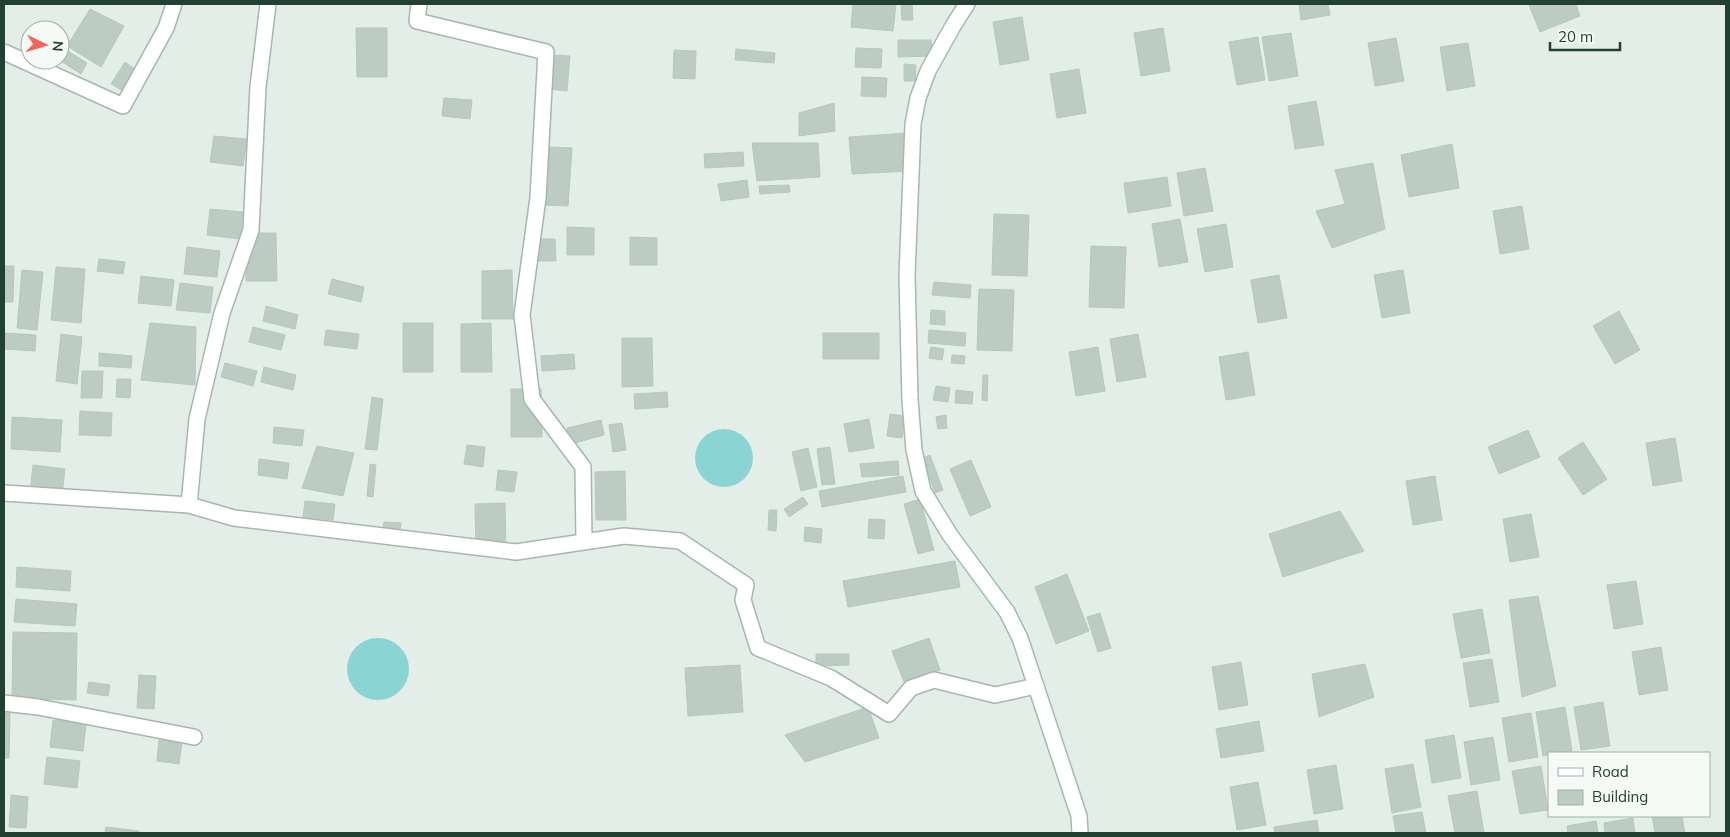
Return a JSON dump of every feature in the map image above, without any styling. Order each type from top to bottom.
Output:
[{"type":"street","points":[[4,52],[123,106],[166,28],[174,4]]},
{"type":"street","points":[[189,505],[197,419],[222,313],[251,230],[258,87],[268,4]]},
{"type":"street","points":[[418,4],[417,21],[546,52],[538,198],[522,315],[532,399],[583,467],[584,542]]},
{"type":"street","points":[[967,4],[952,26],[928,71],[918,98],[913,124],[907,276],[910,400],[914,450],[923,491],[950,535],[1008,612],[1020,638],[1079,816],[1080,833]]},
{"type":"street","points":[[4,492],[189,505],[234,518],[516,552],[624,536],[680,540],[746,585],[743,600],[758,648],[831,678],[889,714],[911,688],[934,680],[995,696],[1036,686]]},
{"type":"street","points":[[4,703],[38,706],[194,737]]},
{"type":"water","points":[[718,429],[730,429],[745,437],[753,452],[753,464],[745,479],[730,487],[718,487],[703,479],[695,464],[695,452],[703,437]]},
{"type":"water","points":[[378,638],[395,643],[400,647],[404,652],[409,669],[404,686],[400,691],[395,695],[378,700],[361,695],[356,691],[352,686],[347,669],[352,652],[356,647],[361,643]]},
{"type":"building","points":[[853,4],[896,4],[893,31],[851,27]]},
{"type":"building","points":[[901,4],[912,4],[913,20],[902,20]]},
{"type":"building","points":[[1299,4],[1328,4],[1330,15],[1301,20]]},
{"type":"building","points":[[1576,4],[1580,16],[1540,32],[1529,5]]},
{"type":"building","points":[[90,9],[124,26],[101,67],[70,48],[70,41]]},
{"type":"building","points":[[1022,17],[1029,60],[1000,65],[993,22]]},
{"type":"building","points":[[356,28],[387,28],[387,77],[357,77]]},
{"type":"building","points":[[1163,28],[1170,71],[1141,76],[1134,33]]},
{"type":"building","points":[[1291,33],[1298,76],[1269,81],[1262,37]]},
{"type":"building","points":[[1258,37],[1265,80],[1237,85],[1229,42]]},
{"type":"building","points":[[1396,38],[1404,81],[1375,86],[1368,43]]},
{"type":"building","points":[[898,40],[931,40],[932,56],[898,57]]},
{"type":"building","points":[[1468,43],[1475,86],[1447,91],[1440,47]]},
{"type":"building","points":[[856,48],[882,49],[881,68],[855,67]]},
{"type":"building","points":[[736,49],[775,53],[774,63],[735,60]]},
{"type":"building","points":[[674,50],[696,51],[695,79],[673,78]]},
{"type":"building","points":[[70,52],[87,63],[81,74],[70,67]]},
{"type":"building","points":[[552,55],[570,56],[567,91],[549,89]]},
{"type":"building","points":[[125,62],[138,71],[125,92],[111,84]]},
{"type":"building","points":[[904,64],[916,65],[915,81],[904,81]]},
{"type":"building","points":[[1079,69],[1086,113],[1057,118],[1050,74]]},
{"type":"building","points":[[862,77],[887,78],[886,97],[861,96]]},
{"type":"building","points":[[444,98],[472,100],[470,119],[442,116]]},
{"type":"building","points":[[1316,101],[1324,145],[1295,149],[1288,106]]},
{"type":"building","points":[[834,103],[835,131],[799,136],[799,113]]},
{"type":"building","points":[[908,133],[910,171],[852,174],[849,137]]},
{"type":"building","points":[[214,136],[247,139],[243,166],[210,162]]},
{"type":"building","points":[[752,143],[818,143],[820,177],[757,181]]},
{"type":"building","points":[[1452,144],[1459,188],[1409,197],[1401,155]]},
{"type":"building","points":[[549,147],[572,148],[568,206],[545,205]]},
{"type":"building","points":[[743,152],[744,166],[705,168],[704,154]]},
{"type":"building","points":[[1373,163],[1385,229],[1332,248],[1316,211],[1345,204],[1335,170]]},
{"type":"building","points":[[1205,168],[1213,211],[1184,216],[1177,173]]},
{"type":"building","points":[[1167,177],[1171,206],[1128,213],[1124,183]]},
{"type":"building","points":[[747,180],[749,197],[721,201],[718,184]]},
{"type":"building","points":[[789,185],[790,192],[760,194],[759,186]]},
{"type":"building","points":[[1522,206],[1529,249],[1500,254],[1493,211]]},
{"type":"building","points":[[210,209],[243,212],[240,239],[207,235]]},
{"type":"building","points":[[994,214],[1029,215],[1027,276],[992,275]]},
{"type":"building","points":[[1180,219],[1188,262],[1159,267],[1152,224]]},
{"type":"building","points":[[1226,224],[1233,267],[1205,272],[1197,229]]},
{"type":"building","points":[[567,227],[594,228],[594,255],[567,255]]},
{"type":"building","points":[[246,233],[276,233],[277,281],[246,281]]},
{"type":"building","points":[[630,237],[657,238],[657,265],[630,265]]},
{"type":"building","points":[[536,239],[555,239],[556,261],[536,261]]},
{"type":"building","points":[[1091,246],[1126,247],[1124,308],[1089,307]]},
{"type":"building","points":[[187,247],[220,251],[217,277],[184,274]]},
{"type":"building","points":[[99,259],[125,262],[123,274],[97,271]]},
{"type":"building","points":[[4,266],[14,266],[13,302],[4,302]]},
{"type":"building","points":[[56,267],[85,269],[81,323],[51,320]]},
{"type":"building","points":[[22,270],[43,272],[37,330],[17,328]]},
{"type":"building","points":[[512,270],[513,319],[482,319],[482,271]]},
{"type":"building","points":[[1403,270],[1410,313],[1382,318],[1374,275]]},
{"type":"building","points":[[1279,275],[1287,318],[1258,323],[1251,280]]},
{"type":"building","points":[[141,276],[174,280],[171,306],[138,303]]},
{"type":"building","points":[[332,279],[364,287],[361,302],[328,294]]},
{"type":"building","points":[[934,282],[971,285],[970,298],[932,295]]},
{"type":"building","points":[[180,283],[213,287],[210,313],[176,310]]},
{"type":"building","points":[[979,289],[1014,290],[1012,351],[977,350]]},
{"type":"building","points":[[266,306],[298,315],[295,329],[263,321]]},
{"type":"building","points":[[931,310],[945,311],[945,325],[930,324]]},
{"type":"building","points":[[1619,311],[1640,350],[1615,364],[1593,326]]},
{"type":"building","points":[[150,323],[196,327],[195,385],[141,380]]},
{"type":"building","points":[[403,323],[433,323],[433,372],[403,372]]},
{"type":"building","points":[[491,323],[492,372],[461,372],[461,324]]},
{"type":"building","points":[[253,327],[285,335],[281,350],[249,342]]},
{"type":"building","points":[[326,330],[359,334],[357,349],[324,345]]},
{"type":"building","points":[[929,330],[966,333],[965,346],[928,343]]},
{"type":"building","points":[[4,333],[36,335],[35,351],[4,349]]},
{"type":"building","points":[[823,333],[879,333],[879,359],[823,359]]},
{"type":"building","points":[[61,334],[82,337],[77,384],[56,381]]},
{"type":"building","points":[[1138,334],[1146,377],[1117,382],[1110,339]]},
{"type":"building","points":[[622,338],[652,338],[653,386],[622,387]]},
{"type":"building","points":[[931,347],[944,349],[942,360],[929,358]]},
{"type":"building","points":[[1098,347],[1105,391],[1076,396],[1069,352]]},
{"type":"building","points":[[1248,352],[1255,395],[1226,400],[1219,357]]},
{"type":"building","points":[[99,353],[132,356],[131,368],[99,366]]},
{"type":"building","points":[[574,354],[575,369],[542,371],[541,356]]},
{"type":"building","points":[[952,355],[965,356],[964,364],[951,363]]},
{"type":"building","points":[[225,363],[257,371],[253,386],[221,377]]},
{"type":"building","points":[[264,367],[296,375],[293,390],[261,382]]},
{"type":"building","points":[[82,371],[103,371],[102,398],[81,398]]},
{"type":"building","points":[[983,375],[988,375],[987,401],[982,400]]},
{"type":"building","points":[[117,379],[131,379],[130,398],[116,397]]},
{"type":"building","points":[[936,386],[950,388],[948,402],[933,400]]},
{"type":"building","points":[[511,389],[541,389],[542,437],[511,437]]},
{"type":"building","points":[[956,390],[973,392],[972,404],[955,403]]},
{"type":"building","points":[[667,392],[668,407],[635,409],[634,394]]},
{"type":"building","points":[[372,397],[383,399],[377,450],[365,449]]},
{"type":"building","points":[[80,411],[112,413],[111,436],[79,435]]},
{"type":"building","points":[[890,414],[905,416],[902,438],[887,436]]},
{"type":"building","points":[[946,415],[947,428],[938,429],[936,417]]},
{"type":"building","points":[[12,417],[62,420],[60,452],[11,449]]},
{"type":"building","points":[[869,419],[874,448],[849,452],[844,424]]},
{"type":"building","points":[[601,420],[604,435],[571,444],[567,428]]},
{"type":"building","points":[[622,423],[626,450],[613,452],[609,425]]},
{"type":"building","points":[[274,427],[304,430],[302,446],[273,443]]},
{"type":"building","points":[[1528,430],[1540,457],[1499,474],[1488,447]]},
{"type":"building","points":[[1675,438],[1682,481],[1653,486],[1646,443]]},
{"type":"building","points":[[1583,442],[1607,479],[1583,495],[1558,458]]},
{"type":"building","points":[[467,445],[485,447],[483,467],[464,464]]},
{"type":"building","points":[[317,446],[354,453],[343,496],[302,488]]},
{"type":"building","points":[[830,447],[835,484],[822,485],[817,449]]},
{"type":"building","points":[[808,448],[817,487],[801,491],[792,452]]},
{"type":"building","points":[[930,455],[943,490],[935,493],[923,458]]},
{"type":"building","points":[[259,459],[289,463],[287,479],[258,475]]},
{"type":"building","points":[[971,460],[991,507],[970,516],[950,469]]},
{"type":"building","points":[[898,461],[899,475],[862,477],[860,464]]},
{"type":"building","points":[[370,464],[376,465],[373,497],[367,496]]},
{"type":"building","points":[[33,465],[65,469],[62,495],[30,492]]},
{"type":"building","points":[[498,470],[517,472],[514,492],[496,490]]},
{"type":"building","points":[[625,471],[626,520],[596,520],[595,472]]},
{"type":"building","points":[[903,476],[906,492],[822,507],[819,491]]},
{"type":"building","points":[[1435,476],[1442,520],[1413,525],[1406,481]]},
{"type":"building","points":[[803,497],[808,504],[789,517],[784,509]]},
{"type":"building","points":[[920,499],[934,550],[918,554],[904,504]]},
{"type":"building","points":[[305,501],[335,504],[333,520],[303,517]]},
{"type":"building","points":[[505,503],[506,552],[476,552],[475,504]]},
{"type":"building","points":[[769,510],[777,510],[776,531],[768,530]]},
{"type":"building","points":[[1340,511],[1364,551],[1283,577],[1269,534]]},
{"type":"building","points":[[1531,514],[1539,557],[1510,562],[1503,519]]},
{"type":"building","points":[[869,519],[885,520],[884,539],[868,538]]},
{"type":"building","points":[[384,522],[401,523],[400,530],[383,529]]},
{"type":"building","points":[[805,527],[822,529],[821,543],[804,541]]},
{"type":"building","points":[[955,561],[960,587],[848,607],[843,581]]},
{"type":"building","points":[[17,567],[71,571],[70,591],[16,587]]},
{"type":"building","points":[[1067,574],[1089,631],[1056,644],[1035,587]]},
{"type":"building","points":[[1636,581],[1643,624],[1614,629],[1607,585]]},
{"type":"building","points":[[1538,596],[1556,686],[1522,697],[1509,600]]},
{"type":"building","points":[[16,599],[77,604],[75,626],[14,622]]},
{"type":"building","points":[[1482,609],[1490,653],[1461,658],[1453,614]]},
{"type":"building","points":[[1100,613],[1111,648],[1098,652],[1087,617]]},
{"type":"building","points":[[13,632],[77,633],[76,700],[12,698]]},
{"type":"building","points":[[929,638],[940,670],[904,682],[892,651]]},
{"type":"building","points":[[1661,647],[1668,690],[1639,695],[1632,652]]},
{"type":"building","points":[[816,654],[849,654],[849,665],[816,666]]},
{"type":"building","points":[[1492,659],[1499,702],[1470,707],[1463,663]]},
{"type":"building","points":[[1241,662],[1248,705],[1219,710],[1212,667]]},
{"type":"building","points":[[1365,664],[1374,697],[1319,717],[1312,674]]},
{"type":"building","points":[[740,665],[743,712],[688,716],[685,668]]},
{"type":"building","points":[[139,675],[156,676],[154,709],[137,708]]},
{"type":"building","points":[[89,682],[110,685],[108,696],[87,693]]},
{"type":"building","points":[[1603,702],[1610,746],[1581,750],[1574,707]]},
{"type":"building","points":[[868,707],[879,738],[805,762],[785,735]]},
{"type":"building","points":[[1565,707],[1572,751],[1548,752],[1548,755],[1543,756],[1536,712]]},
{"type":"building","points":[[4,710],[10,711],[9,758],[4,758]]},
{"type":"building","points":[[1531,713],[1538,757],[1509,762],[1502,718]]},
{"type":"building","points":[[53,720],[86,724],[83,751],[50,747]]},
{"type":"building","points":[[1259,721],[1264,751],[1221,758],[1216,729]]},
{"type":"building","points":[[1454,735],[1461,778],[1432,783],[1425,740]]},
{"type":"building","points":[[1493,737],[1500,780],[1471,785],[1464,742]]},
{"type":"building","points":[[159,740],[182,742],[179,764],[157,761]]},
{"type":"building","points":[[47,757],[80,761],[77,788],[44,784]]},
{"type":"building","points":[[1413,764],[1421,807],[1392,813],[1385,769]]},
{"type":"building","points":[[1336,765],[1343,809],[1314,814],[1307,770]]},
{"type":"building","points":[[1541,766],[1548,810],[1520,814],[1512,771]]},
{"type":"building","points":[[1258,782],[1266,825],[1237,830],[1230,787]]},
{"type":"building","points":[[1477,791],[1484,833],[1455,833],[1448,796]]},
{"type":"building","points":[[11,795],[28,797],[26,828],[9,827]]},
{"type":"building","points":[[1422,812],[1426,833],[1396,833],[1393,816]]},
{"type":"building","points":[[1652,817],[1682,817],[1685,833],[1655,833]]},
{"type":"building","points":[[1633,818],[1635,833],[1605,833],[1604,823]]},
{"type":"building","points":[[1317,820],[1319,833],[1275,833],[1274,827]]},
{"type":"building","points":[[1596,821],[1598,833],[1568,833],[1567,826]]},
{"type":"building","points":[[106,827],[139,831],[139,833],[105,833]]}]
